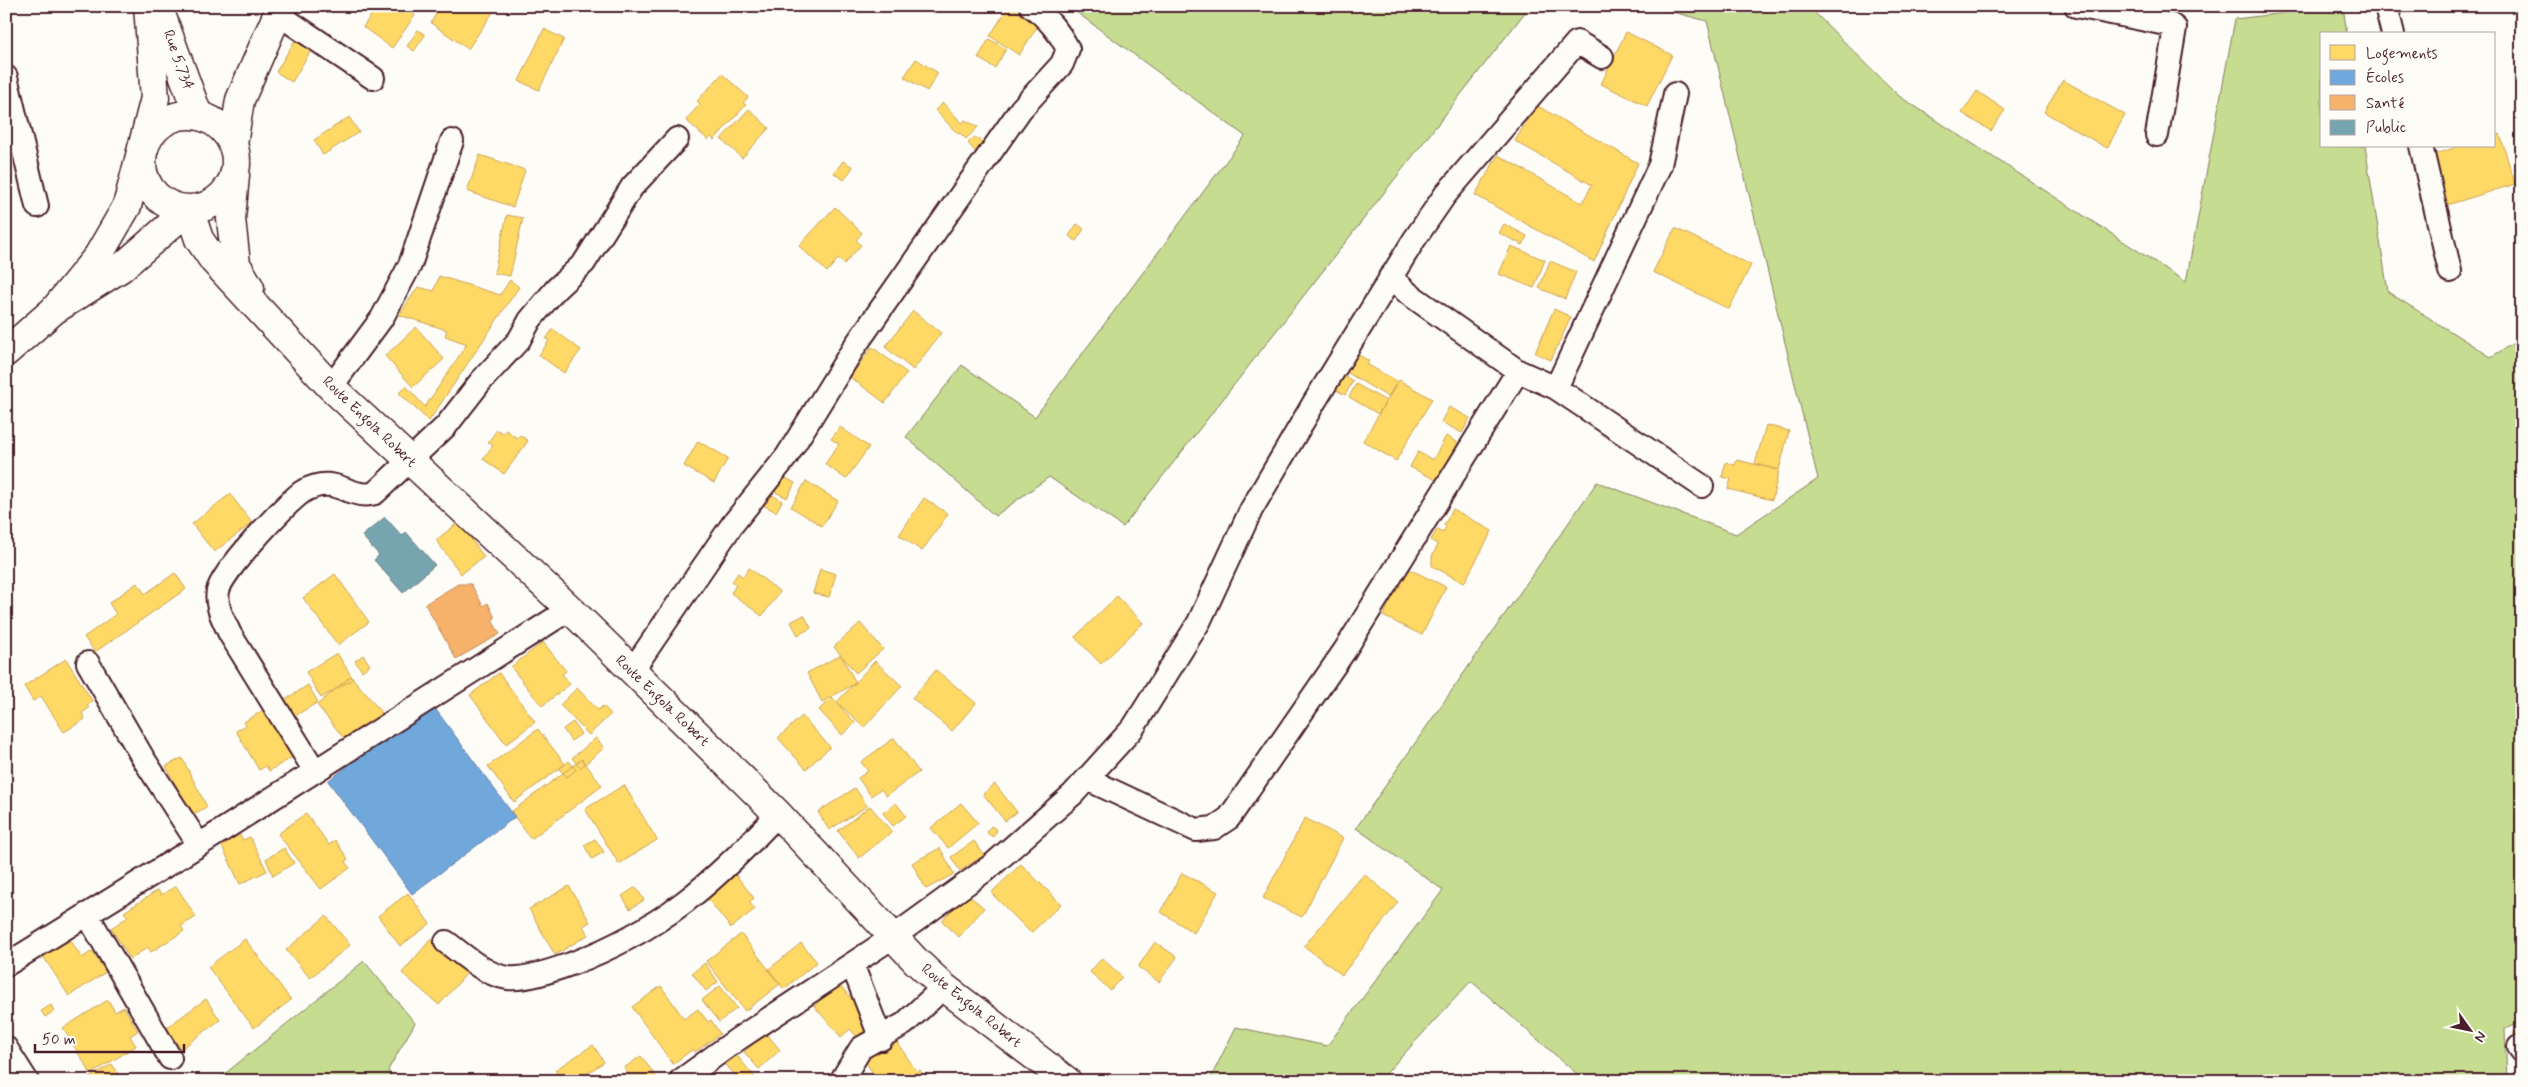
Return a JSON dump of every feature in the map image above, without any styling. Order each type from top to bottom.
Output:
[{"type":"street","points":[[54,310],[98,256],[127,206],[144,148],[155,98],[148,6]]},
{"type":"street","name":"Rue 5.734","points":[[158,6],[205,118]]},
{"type":"street","points":[[632,671],[732,525],[787,456],[855,346],[1021,109],[1062,64],[1068,49],[1063,39],[1040,12],[1031,6]]},
{"type":"street","points":[[2076,6],[2171,25],[2175,28],[2157,135]]},
{"type":"street","points":[[2386,6],[2392,32]]},
{"type":"street","points":[[205,118],[239,60],[278,9]]},
{"type":"street","points":[[278,9],[373,78]]},
{"type":"street","points":[[233,144],[240,100],[278,9]]},
{"type":"street","points":[[680,1081],[738,1039],[893,936],[991,866],[1074,794],[1132,728],[1199,622],[1251,510],[1390,277],[1446,195],[1577,42],[1602,57]]},
{"type":"street","points":[[6,77],[37,206]]},
{"type":"street","points":[[1556,388],[1660,164],[1675,94]]},
{"type":"street","points":[[184,114],[205,118],[225,130],[233,144],[236,157],[235,170],[230,186],[219,198],[205,206],[189,209],[174,207],[161,200],[151,190],[144,177],[142,162],[144,148],[155,130],[171,118],[184,114]]},
{"type":"street","points":[[315,771],[230,634],[219,611],[218,590],[230,569],[302,492],[312,486],[326,483],[370,494],[375,493],[446,426],[481,381],[519,340],[530,320],[556,289],[584,262],[632,187],[677,139]]},
{"type":"street","points":[[331,387],[382,318],[410,265],[452,141]]},
{"type":"street","points":[[2421,148],[2450,271]]},
{"type":"street","name":"Route Engola Robert","points":[[235,170],[231,219],[236,264],[264,314]]},
{"type":"street","points":[[6,352],[54,310],[121,268],[189,209]]},
{"type":"street","name":"Route Engola Robert","points":[[189,209],[199,239],[209,254],[331,387],[408,461],[570,609],[778,814],[916,961],[944,986],[1067,1081]]},
{"type":"street","points":[[1390,277],[1410,294],[1518,371],[1556,388],[1702,486]]},
{"type":"street","points":[[1087,779],[1196,830],[1214,828],[1229,818],[1345,650],[1518,371]]},
{"type":"street","points":[[6,965],[199,845],[570,609]]},
{"type":"street","points":[[88,663],[143,758],[199,845]]},
{"type":"street","points":[[446,942],[478,966],[508,978],[547,972],[593,956],[636,936],[678,909],[729,866],[778,814]]},
{"type":"street","points":[[87,914],[170,1058]]},
{"type":"street","points":[[852,964],[881,1039]]},
{"type":"street","points":[[841,1081],[861,1048],[881,1039],[904,1024],[944,986]]},
{"type":"street","points":[[6,1048],[26,1081]]},
{"type":"green space","points":[[1081,6],[1530,6],[1123,527],[1049,477],[995,516],[906,437],[962,365],[1035,417],[1245,136],[1076,12]]},
{"type":"green space","points":[[1650,6],[1808,6],[1899,96],[2186,282],[2235,19],[2343,6],[2347,32],[2320,32],[2320,148],[2365,148],[2388,292],[2491,357],[2522,338],[2522,1020],[2505,1029],[2507,1081],[1585,1081],[1471,981],[1379,1081],[1209,1081],[1236,1027],[1327,1046],[1443,890],[1356,828],[1597,482],[1736,534],[1818,479],[1707,21]]},
{"type":"green space","points":[[364,961],[415,1023],[388,1070],[394,1081],[216,1081]]},
{"type":"building: Logements","points":[[374,6],[402,6],[415,15],[392,48],[363,27],[376,8]]},
{"type":"building: Logements","points":[[440,6],[497,6],[468,49],[431,23]]},
{"type":"building: Logements","points":[[1009,6],[1039,24],[1019,55],[990,36]]},
{"type":"building: Logements","points":[[544,29],[564,39],[539,90],[519,81]]},
{"type":"building: Logements","points":[[301,30],[317,40],[292,82],[276,72]]},
{"type":"building: Logements","points":[[418,30],[425,35],[414,51],[407,46]]},
{"type":"building: Logements","points":[[1626,32],[1672,55],[1647,106],[1601,84]]},
{"type":"building: Logements","points":[[989,39],[1006,49],[995,68],[978,58]]},
{"type":"building: Logements","points":[[916,59],[938,73],[927,91],[904,77]]},
{"type":"building: Logements","points":[[722,74],[748,97],[743,103],[746,105],[714,140],[711,137],[708,140],[686,120],[700,104],[697,101]]},
{"type":"building: Logements","points":[[2063,80],[2125,115],[2107,148],[2044,112]]},
{"type":"building: Logements","points":[[1977,91],[2005,110],[1991,131],[1962,113]]},
{"type":"building: Logements","points":[[943,103],[962,123],[965,120],[978,127],[966,139],[960,133],[958,134],[935,110]]},
{"type":"building: Logements","points":[[1536,105],[1638,163],[1594,262],[1475,195],[1498,155],[1582,203],[1592,185],[1515,141]]},
{"type":"building: Logements","points":[[749,109],[769,128],[742,158],[721,139]]},
{"type":"building: Logements","points":[[349,117],[359,132],[323,155],[314,140]]},
{"type":"building: Logements","points":[[2500,134],[2515,184],[2447,205],[2432,155],[2454,148],[2496,148],[2496,135]]},
{"type":"building: Logements","points":[[975,137],[986,144],[977,154],[968,143]]},
{"type":"building: Logements","points":[[480,155],[525,170],[513,207],[467,191]]},
{"type":"building: Logements","points":[[843,161],[853,167],[844,180],[834,173]]},
{"type":"building: Logements","points":[[835,207],[862,233],[856,240],[861,245],[844,264],[838,259],[827,272],[799,246]]},
{"type":"building: Logements","points":[[507,215],[523,218],[510,276],[494,273]]},
{"type":"building: Logements","points":[[1077,224],[1084,229],[1076,241],[1069,236]]},
{"type":"building: Logements","points":[[1504,224],[1527,236],[1523,245],[1499,233]]},
{"type":"building: Logements","points":[[1675,228],[1751,265],[1729,309],[1653,272]]},
{"type":"building: Logements","points":[[1511,246],[1545,260],[1534,288],[1499,274]]},
{"type":"building: Logements","points":[[1550,261],[1576,272],[1565,299],[1539,288]]},
{"type":"building: Logements","points":[[439,276],[500,295],[510,280],[519,287],[429,421],[399,393],[406,386],[425,407],[467,344],[445,336],[447,330],[399,315],[418,287],[434,291]]},
{"type":"building: Logements","points":[[1554,309],[1571,317],[1551,360],[1535,353]]},
{"type":"building: Logements","points":[[913,311],[941,333],[913,370],[885,347]]},
{"type":"building: Logements","points":[[416,327],[444,359],[413,387],[385,356]]},
{"type":"building: Logements","points":[[553,329],[581,350],[564,373],[539,355],[549,341],[546,339]]},
{"type":"building: Logements","points":[[872,347],[907,373],[885,403],[850,377]]},
{"type":"building: Logements","points":[[1354,352],[1369,361],[1367,364],[1397,382],[1388,397],[1343,370]]},
{"type":"building: Logements","points":[[1341,374],[1353,381],[1345,395],[1333,388]]},
{"type":"building: Logements","points":[[1399,380],[1432,399],[1396,461],[1363,441]]},
{"type":"building: Logements","points":[[1356,384],[1386,401],[1378,414],[1349,397]]},
{"type":"building: Logements","points":[[1449,407],[1470,418],[1462,433],[1441,422]]},
{"type":"building: Logements","points":[[1766,425],[1789,431],[1779,470],[1755,464]]},
{"type":"building: Logements","points":[[840,427],[869,447],[846,479],[825,464],[839,444],[831,439]]},
{"type":"building: Logements","points":[[497,430],[503,433],[506,430],[517,438],[520,435],[528,441],[504,474],[483,459],[493,445],[488,442]]},
{"type":"building: Logements","points":[[1446,436],[1458,443],[1438,481],[1410,467],[1418,452],[1433,460]]},
{"type":"building: Logements","points":[[698,441],[728,458],[714,483],[684,466]]},
{"type":"building: Logements","points":[[1737,460],[1779,470],[1772,500],[1728,489],[1731,479],[1722,477],[1726,462],[1735,465]]},
{"type":"building: Logements","points":[[774,472],[795,483],[787,498],[766,487]]},
{"type":"building: Logements","points":[[806,481],[838,501],[822,526],[791,507]]},
{"type":"building: Logements","points":[[763,489],[782,501],[776,512],[756,501]]},
{"type":"building: Logements","points":[[230,494],[252,523],[214,552],[192,524]]},
{"type":"building: Logements","points":[[924,498],[948,514],[922,551],[899,535]]},
{"type":"building: Logements","points":[[1453,509],[1492,531],[1464,583],[1432,566],[1432,556],[1438,545],[1431,540],[1437,529],[1443,533],[1446,527],[1444,525]]},
{"type":"building: Logements","points":[[459,522],[484,557],[461,574],[436,540]]},
{"type":"building: Logements","points":[[749,568],[780,592],[762,616],[731,593],[736,585],[732,582],[738,573],[743,577]]},
{"type":"building: Logements","points":[[1407,568],[1446,587],[1422,635],[1383,616]]},
{"type":"building: Logements","points":[[820,569],[836,574],[829,597],[813,593]]},
{"type":"building: Logements","points":[[175,573],[186,589],[95,652],[84,637],[116,614],[109,603],[137,583],[145,594]]},
{"type":"building: Logements","points":[[335,574],[369,622],[338,645],[303,598]]},
{"type":"building: Logements","points":[[1117,596],[1143,623],[1101,664],[1075,637]]},
{"type":"building: Logements","points":[[804,615],[811,628],[798,635],[791,622]]},
{"type":"building: Logements","points":[[860,623],[883,649],[856,673],[834,647]]},
{"type":"building: Logements","points":[[543,642],[566,671],[562,674],[570,684],[542,706],[511,667]]},
{"type":"building: Logements","points":[[337,653],[353,679],[321,698],[306,672]]},
{"type":"building: Logements","points":[[363,655],[370,665],[362,671],[355,661]]},
{"type":"building: Logements","points":[[841,655],[856,683],[822,702],[807,673]]},
{"type":"building: Logements","points":[[66,659],[93,702],[87,705],[89,708],[82,713],[85,719],[64,732],[41,696],[33,701],[24,686]]},
{"type":"building: Logements","points":[[875,661],[902,686],[864,727],[837,702]]},
{"type":"building: Logements","points":[[936,670],[976,703],[952,731],[912,698]]},
{"type":"building: Logements","points":[[499,673],[535,722],[506,744],[470,695]]},
{"type":"building: Logements","points":[[351,676],[382,713],[347,742],[317,705]]},
{"type":"building: Logements","points":[[308,685],[318,702],[295,716],[285,700]]},
{"type":"building: Logements","points":[[577,688],[598,710],[603,706],[611,714],[589,735],[560,705]]},
{"type":"building: Logements","points":[[832,697],[855,723],[842,735],[819,710]]},
{"type":"building: Logements","points":[[265,709],[293,757],[269,771],[266,766],[259,770],[236,731],[246,725],[244,722]]},
{"type":"building: Logements","points":[[802,716],[830,747],[806,769],[778,738]]},
{"type":"building: Logements","points":[[573,722],[581,734],[571,741],[563,729]]},
{"type":"building: Logements","points":[[538,729],[565,764],[514,802],[488,766]]},
{"type":"building: Logements","points":[[596,738],[604,748],[580,768],[572,758]]},
{"type":"building: Logements","points":[[894,738],[919,772],[886,796],[881,789],[871,796],[858,778],[868,771],[861,762]]},
{"type":"building: Logements","points":[[182,758],[207,807],[191,815],[166,766]]},
{"type":"building: Logements","points":[[582,759],[602,786],[531,839],[511,812]]},
{"type":"building: Logements","points":[[569,761],[576,770],[567,777],[559,769]]},
{"type":"building: Logements","points":[[995,784],[1017,812],[1005,821],[983,794]]},
{"type":"building: Logements","points":[[624,785],[657,840],[619,864],[585,809]]},
{"type":"building: Logements","points":[[855,788],[867,806],[829,830],[818,812]]},
{"type":"building: Logements","points":[[896,803],[906,816],[893,826],[883,813]]},
{"type":"building: Logements","points":[[961,803],[978,823],[948,848],[931,828]]},
{"type":"building: Logements","points":[[870,806],[892,832],[859,858],[838,831]]},
{"type":"building: Logements","points":[[306,813],[329,845],[335,840],[348,859],[345,862],[350,868],[321,889],[278,834]]},
{"type":"building: Logements","points":[[1305,818],[1343,838],[1302,917],[1263,898]]},
{"type":"building: Logements","points":[[991,826],[997,830],[993,837],[987,833]]},
{"type":"building: Logements","points":[[240,835],[243,840],[250,837],[267,871],[240,884],[221,844]]},
{"type":"building: Logements","points":[[595,839],[604,852],[592,859],[584,845]]},
{"type":"building: Logements","points":[[974,841],[984,855],[960,871],[951,857]]},
{"type":"building: Logements","points":[[284,848],[294,863],[273,876],[266,859]]},
{"type":"building: Logements","points":[[940,848],[954,874],[926,889],[912,863]]},
{"type":"building: Logements","points":[[1021,864],[1061,904],[1031,933],[991,893]]},
{"type":"building: Logements","points":[[1182,873],[1218,892],[1194,933],[1161,912]]},
{"type":"building: Logements","points":[[735,874],[754,898],[749,902],[755,909],[731,928],[706,897]]},
{"type":"building: Logements","points":[[1364,874],[1398,902],[1342,975],[1304,946]]},
{"type":"building: Logements","points":[[176,886],[196,917],[181,926],[184,931],[151,952],[148,947],[130,959],[111,928],[128,917],[124,912],[158,890],[161,895]]},
{"type":"building: Logements","points":[[569,886],[590,922],[583,926],[588,935],[555,955],[529,909]]},
{"type":"building: Logements","points":[[636,887],[644,900],[630,909],[622,896]]},
{"type":"building: Logements","points":[[408,893],[430,924],[400,946],[378,916]]},
{"type":"building: Logements","points":[[966,893],[984,908],[959,937],[942,921]]},
{"type":"building: Logements","points":[[326,916],[350,945],[310,978],[286,950]]},
{"type":"building: Logements","points":[[741,934],[780,984],[745,1011],[706,961]]},
{"type":"building: Logements","points":[[69,938],[82,958],[92,951],[106,972],[69,996],[43,956]]},
{"type":"building: Logements","points":[[245,939],[291,1000],[254,1028],[208,967]]},
{"type":"building: Logements","points":[[431,939],[468,972],[439,1005],[402,973]]},
{"type":"building: Logements","points":[[1155,942],[1177,957],[1159,982],[1138,967]]},
{"type":"building: Logements","points":[[801,943],[817,962],[784,989],[768,970]]},
{"type":"building: Logements","points":[[1102,958],[1122,977],[1110,990],[1090,972]]},
{"type":"building: Logements","points":[[705,963],[718,982],[706,991],[692,973]]},
{"type":"building: Logements","points":[[839,984],[866,1016],[861,1020],[868,1028],[857,1037],[850,1029],[841,1037],[814,1006]]},
{"type":"building: Logements","points":[[661,986],[684,1019],[698,1009],[708,1022],[711,1020],[720,1034],[695,1052],[693,1049],[673,1064],[632,1007]]},
{"type":"building: Logements","points":[[720,986],[737,1008],[719,1022],[702,1000]]},
{"type":"building: Logements","points":[[206,999],[220,1020],[181,1049],[166,1028]]},
{"type":"building: Logements","points":[[108,1000],[115,1012],[124,1007],[138,1031],[130,1036],[136,1046],[91,1074],[63,1028]]},
{"type":"building: Logements","points":[[51,1005],[54,1011],[45,1017],[41,1011]]},
{"type":"building: Logements","points":[[2522,1027],[2522,1044],[2513,1033]]},
{"type":"building: Logements","points":[[766,1033],[780,1050],[759,1069],[744,1052]]},
{"type":"building: Logements","points":[[894,1038],[917,1072],[920,1070],[927,1081],[878,1081],[863,1058]]},
{"type":"building: Logements","points":[[593,1045],[604,1062],[576,1081],[562,1081],[555,1070]]},
{"type":"building: Logements","points":[[733,1051],[758,1081],[740,1081],[722,1060]]},
{"type":"building: Logements","points":[[641,1056],[659,1081],[633,1081],[624,1068]]},
{"type":"building: Logements","points":[[112,1064],[120,1077],[124,1074],[128,1081],[84,1081]]},
{"type":"building: Logements","points":[[708,1075],[712,1081],[699,1081]]},
{"type":"building: Écoles","points":[[431,703],[515,817],[412,894],[328,781]]},
{"type":"building: Santé","points":[[458,584],[471,584],[483,606],[488,603],[495,618],[492,620],[500,634],[456,659],[425,604]]},
{"type":"building: Public","points":[[385,517],[402,536],[406,532],[435,565],[403,593],[374,560],[379,555],[362,536]]}]
